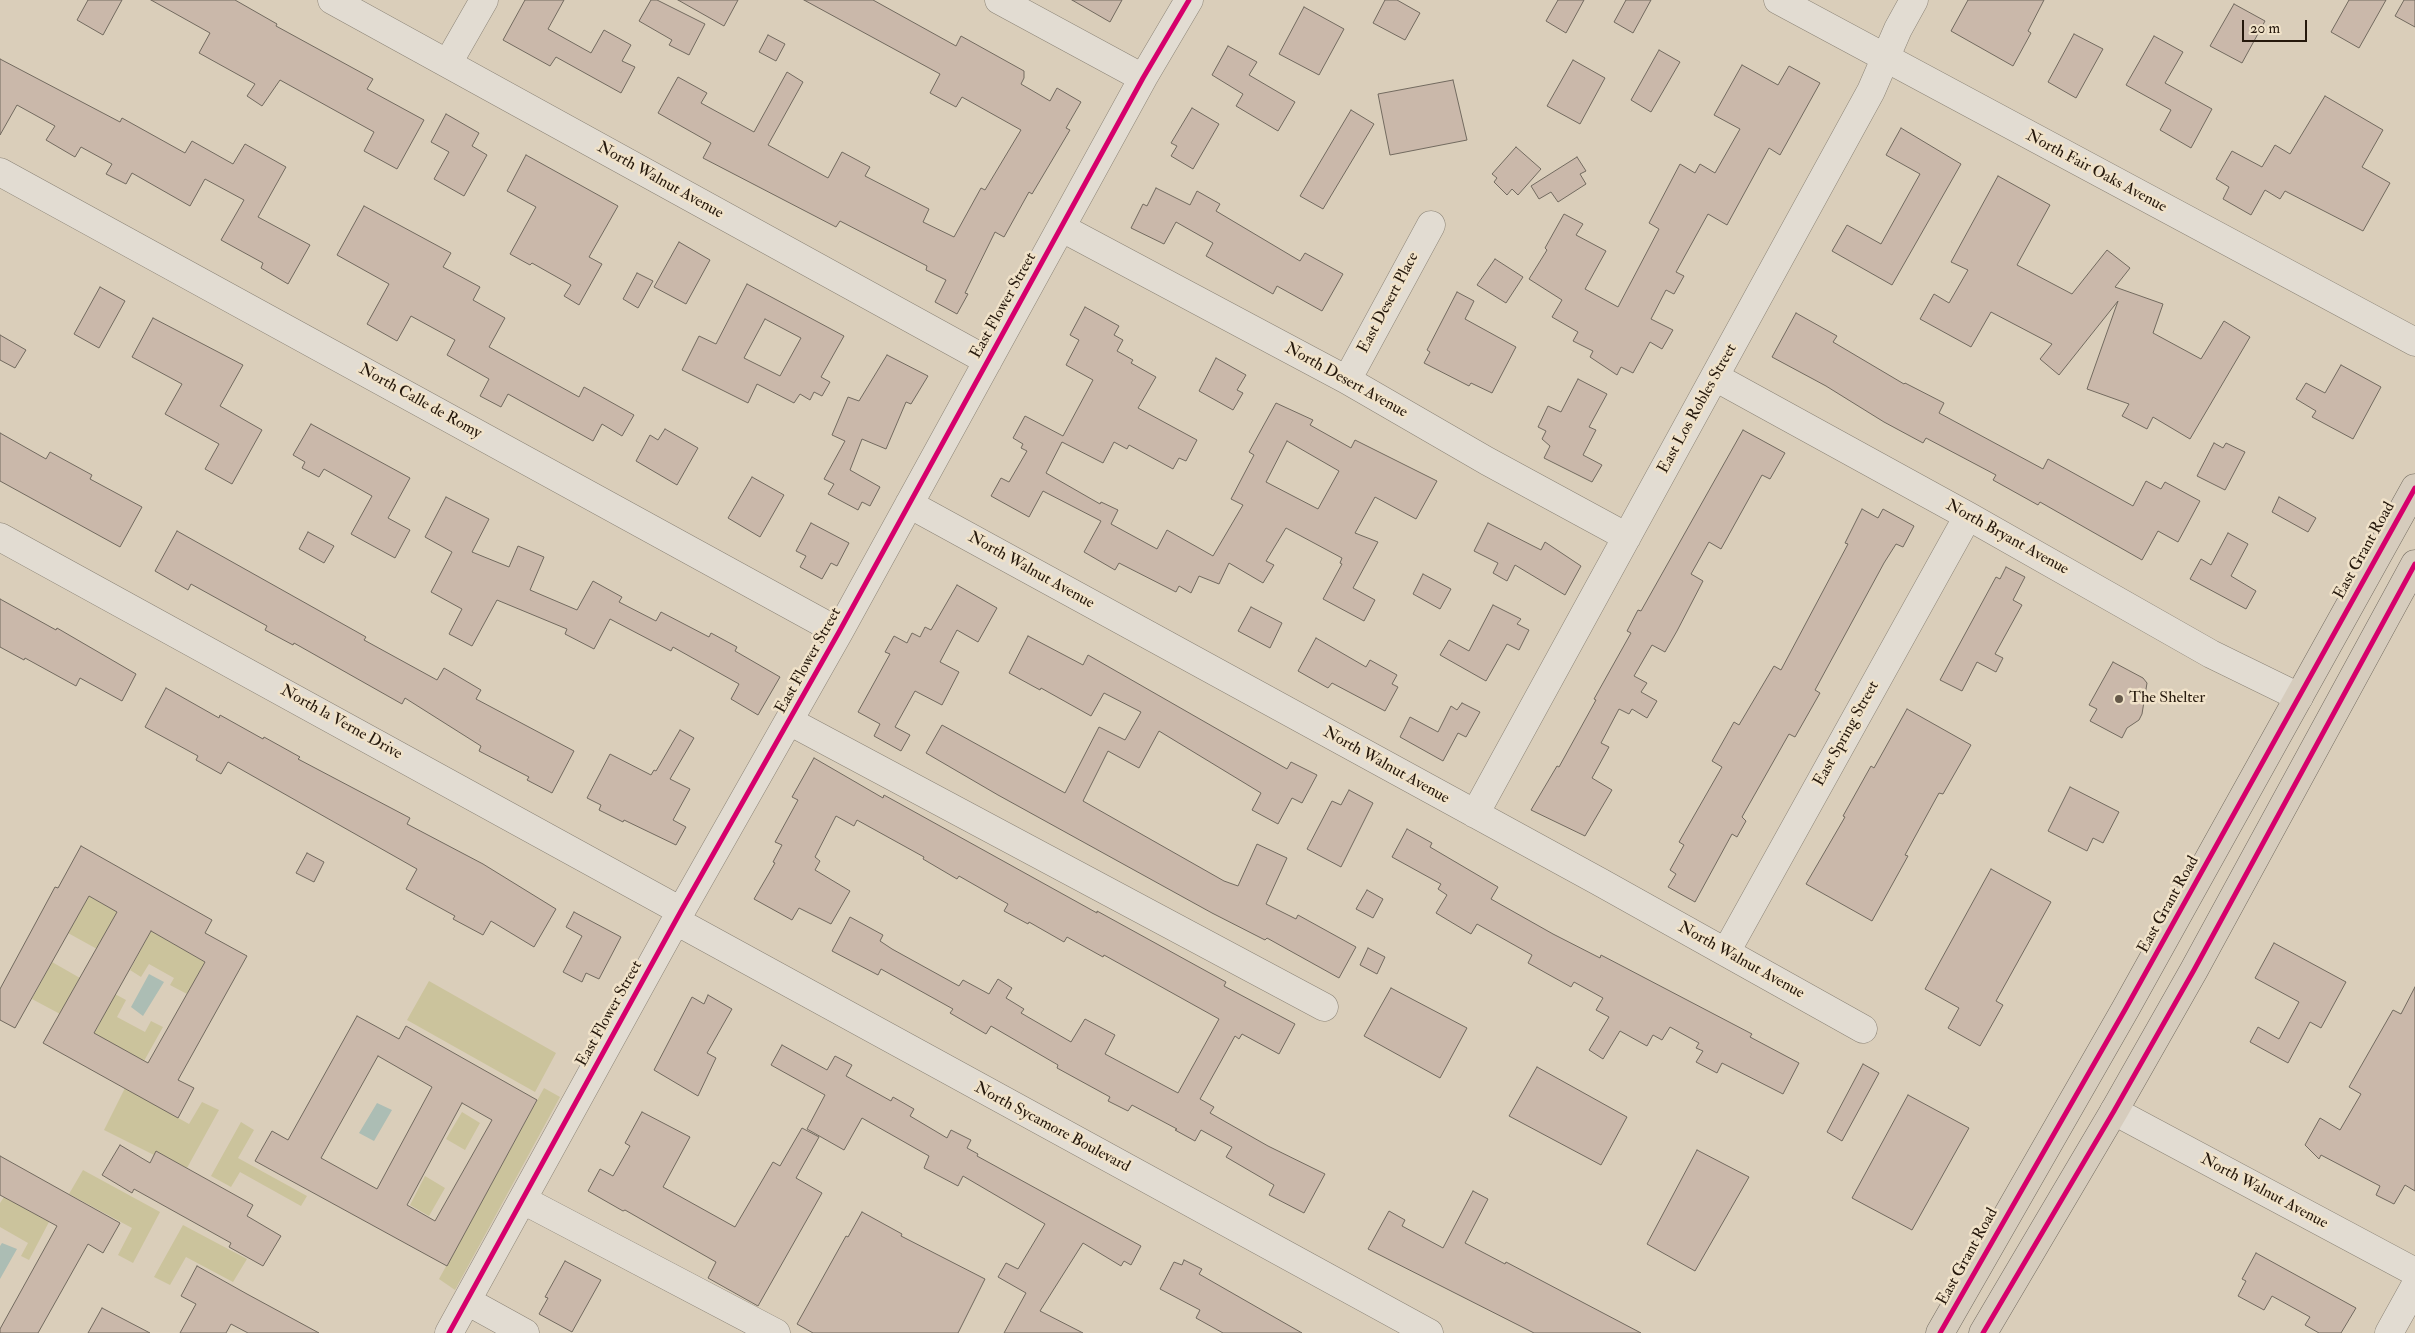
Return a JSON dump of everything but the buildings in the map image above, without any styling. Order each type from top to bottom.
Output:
[{"type":"main road","name":"East Grant Road","points":[[1940,1333],[2126,1008],[2415,488]]},
{"type":"main road","points":[[1983,1333],[2114,1111],[2204,953],[2415,564]]},
{"type":"street","name":"North Walnut Avenue","points":[[332,0],[988,362]]},
{"type":"street","points":[[448,63],[484,0]]},
{"type":"street","points":[[999,0],[1143,78]]},
{"type":"street","name":"East Flower Street","points":[[449,1333],[678,916],[839,632],[1143,78],[1189,0]]},
{"type":"street","name":"North Fair Oaks Avenue","points":[[1778,0],[1885,60],[2415,342]]},
{"type":"street","name":"East Los Robles Street","points":[[1475,814],[1871,91],[1898,28],[1914,0]]},
{"type":"street","name":"North Calle de Romy","points":[[0,172],[839,632]]},
{"type":"street","name":"East Desert Place","points":[[1347,380],[1431,226]]},
{"type":"street","name":"North Desert Avenue","points":[[1062,228],[1347,380],[1487,461],[1627,537]]},
{"type":"street","name":"North Bryant Avenue","points":[[1716,377],[1968,516],[2211,654],[2299,697]]},
{"type":"street","name":"North Walnut Avenue","points":[[909,504],[1863,1029]]},
{"type":"street","name":"East Spring Street","points":[[1726,952],[1968,516]]},
{"type":"street","name":"North la Verne Drive","points":[[0,537],[678,916]]},
{"type":"street","points":[[789,721],[1324,1007]]},
{"type":"street","name":"North Sycamore Boulevard","points":[[678,916],[1429,1333]]},
{"type":"street","name":"North Walnut Avenue","points":[[2114,1111],[2415,1272]]},
{"type":"street","points":[[523,1200],[776,1333]]},
{"type":"street","points":[[2389,1333],[2415,1286]]},
{"type":"street","points":[[467,1301],[526,1333]]},
{"type":"shaded area","points":[[89,896],[117,912],[97,949],[68,933]]},
{"type":"shaded area","points":[[151,931],[205,962],[187,994],[170,985],[174,978],[149,964],[141,977],[130,970]]},
{"type":"shaded area","points":[[52,962],[80,978],[60,1014],[32,999]]},
{"type":"shaded area","points":[[149,974],[164,982],[143,1016],[131,1007]]},
{"type":"shaded area","points":[[429,981],[556,1053],[535,1092],[407,1020]]},
{"type":"shaded area","points":[[115,994],[126,1000],[117,1017],[145,1032],[151,1021],[163,1027],[144,1061],[94,1034]]},
{"type":"shaded area","points":[[125,1088],[189,1124],[202,1102],[219,1110],[187,1168],[156,1152],[154,1155],[104,1130]]},
{"type":"shaded area","points":[[544,1088],[560,1097],[455,1290],[439,1279]]},
{"type":"shaded area","points":[[377,1103],[392,1110],[374,1141],[359,1133]]},
{"type":"shaded area","points":[[462,1112],[480,1123],[465,1150],[446,1139]]},
{"type":"shaded area","points":[[241,1122],[254,1130],[238,1158],[307,1196],[301,1206],[240,1172],[231,1187],[211,1176]]},
{"type":"shaded area","points":[[83,1170],[160,1212],[133,1263],[118,1255],[132,1228],[69,1194]]},
{"type":"shaded area","points":[[425,1176],[445,1188],[429,1216],[410,1205]]},
{"type":"shaded area","points":[[4,1197],[49,1222],[29,1260],[21,1256],[28,1243],[0,1227],[0,1203]]},
{"type":"shaded area","points":[[183,1225],[247,1259],[233,1282],[186,1257],[170,1285],[154,1277]]},
{"type":"shaded area","points":[[2,1243],[17,1249],[0,1279],[0,1246]]},
{"type":"cycle path","points":[[449,1333],[681,911],[839,632],[1143,78],[1189,0]]},
{"type":"cycle path","points":[[1940,1333],[2126,1008],[2415,488]]},
{"type":"cycle path","points":[[1983,1333],[2114,1111],[2194,970],[2415,564]]},
{"type":"place","name":"The Shelter","points":[[2119,699]]}]
